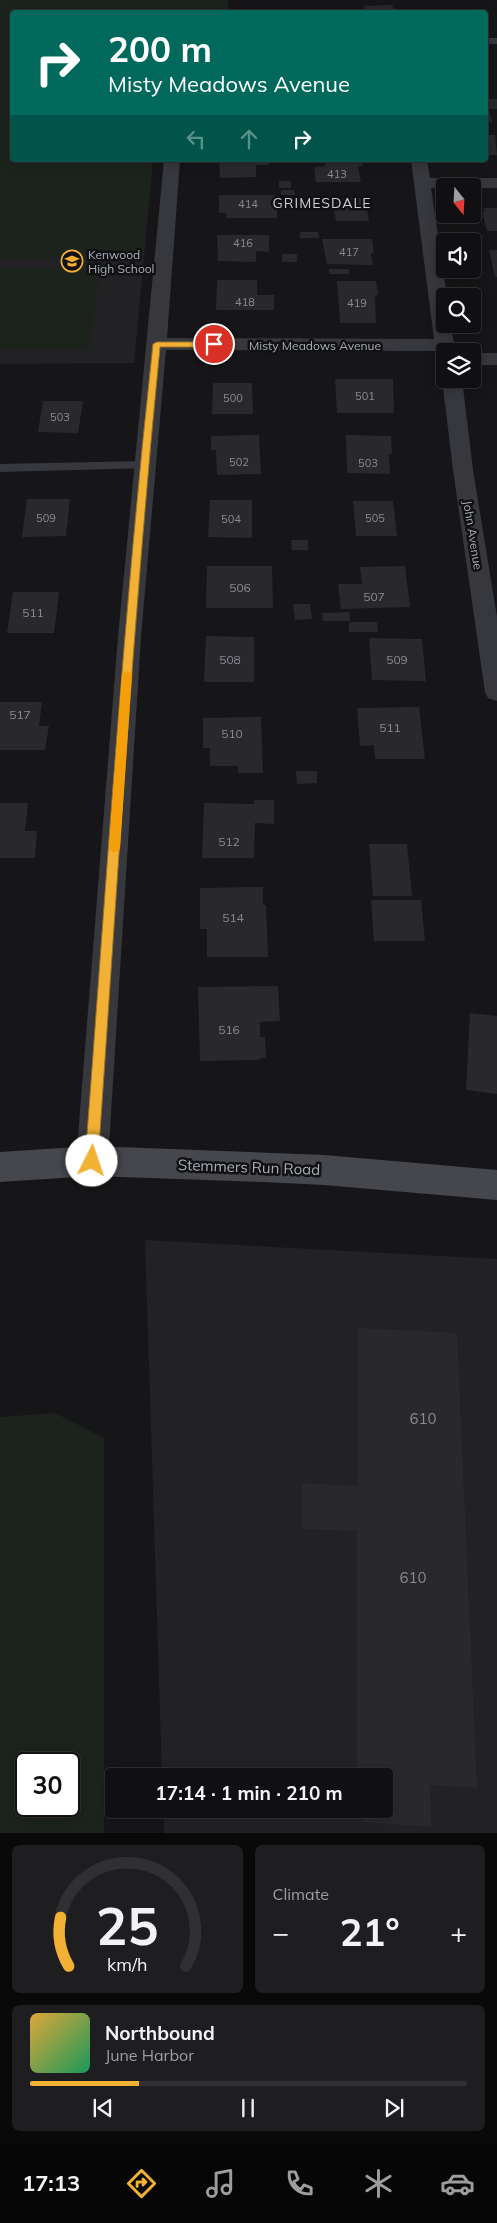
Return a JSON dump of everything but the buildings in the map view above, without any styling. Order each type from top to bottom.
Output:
[{"type":"main road","name":"Stemmers Run Road","points":[[0,1167],[92,1161],[324,1170],[497,1185]]},
{"type":"street","points":[[92,1161],[128,662],[144,465],[164,285],[172,162]]},
{"type":"street","points":[[419,162],[444,343]]},
{"type":"street","points":[[423,183],[497,183]]},
{"type":"street","name":"Misty Meadows Avenue","points":[[157,344],[436,348]]},
{"type":"street","points":[[481,359],[497,359]]},
{"type":"street","name":"John Avenue","points":[[453,388],[463,470],[497,692]]},
{"type":"lane","points":[[0,468],[144,465]]},
{"type":"shaded area","name":"Kenwood High School","points":[[0,0],[10,10],[10,162],[153,162],[134,363],[0,364]]},
{"type":"shaded area","points":[[0,0],[228,0],[228,10],[10,10],[10,162],[152,162],[143,258],[0,258]]},
{"type":"shaded area","points":[[0,268],[100,268],[89,349],[0,349]]},
{"type":"shaded area","points":[[145,1240],[497,1259],[497,1833],[164,1833],[163,1818],[393,1818],[393,1768],[162,1768]]},
{"type":"shaded area","points":[[55,1413],[104,1438],[104,1833],[0,1833],[0,1417]]},
{"type":"slow traffic","points":[[114,849],[127,674]]},
{"type":"place","name":"Kenwood High School","points":[[72,261]]},
{"type":"district","name":"GRIMESDALE","points":[[322,203]]},
{"type":"route","points":[[92,1161],[128,662],[144,465],[157,344],[214,344]]}]
